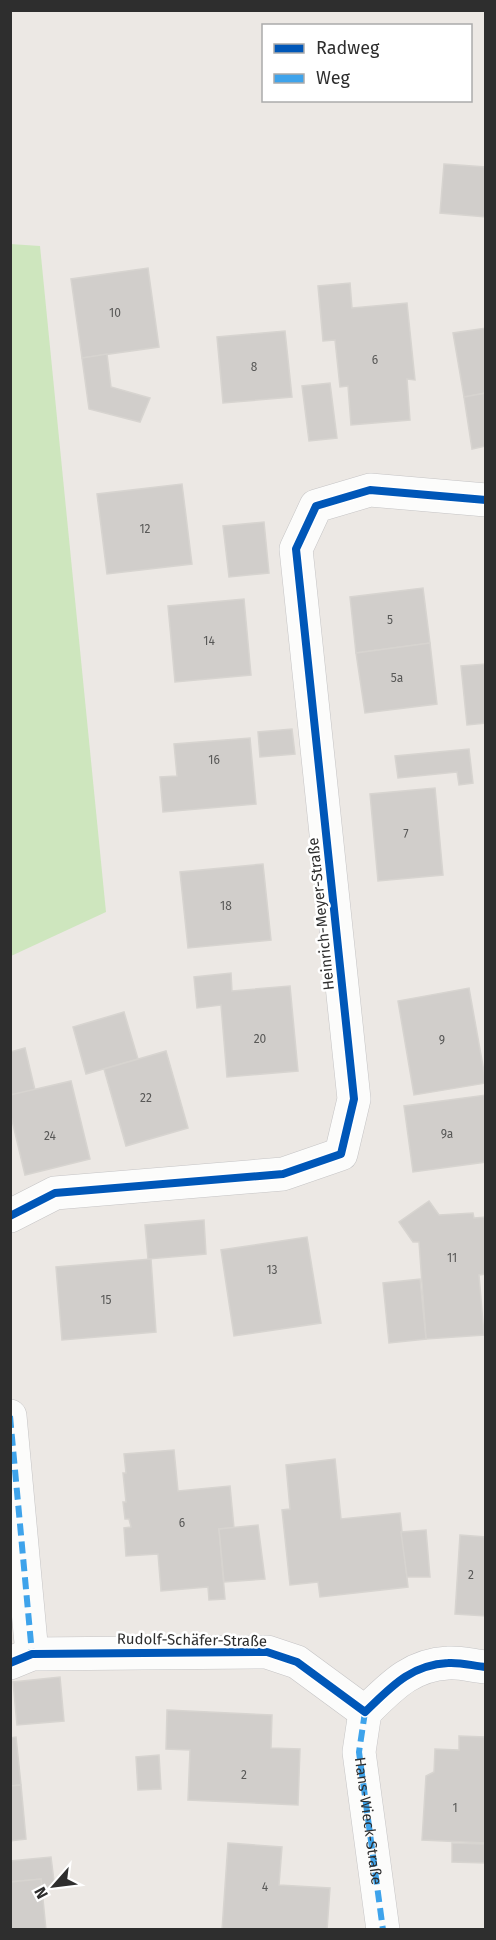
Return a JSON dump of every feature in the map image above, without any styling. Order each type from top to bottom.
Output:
[{"type":"street","name":"Heinrich-Meyer-Straße","points":[[10,1216],[54,1193],[283,1174],[341,1154],[354,1099],[296,549],[316,506],[370,490],[486,500]]},
{"type":"street","points":[[10,1416],[21,1658]]},
{"type":"street","name":"Rudolf-Schäfer-Straße","points":[[21,1658],[267,1652],[297,1662],[365,1712]]},
{"type":"street","points":[[365,1712],[396,1682],[417,1668],[449,1663],[486,1667]]},
{"type":"street","name":"Hans-Wieck-Straße","points":[[365,1712],[359,1752],[383,1929]]},
{"type":"green space","points":[[10,244],[40,246],[106,912],[11,956]]},
{"type":"building","points":[[444,164],[486,167],[486,217],[440,213]]},
{"type":"building","points":[[148,268],[159,347],[82,358],[71,279]]},
{"type":"building","points":[[350,283],[352,308],[407,303],[415,380],[407,379],[410,420],[351,425],[348,386],[340,387],[335,340],[323,341],[318,286]]},
{"type":"building","points":[[486,328],[486,393],[464,397],[453,333]]},
{"type":"building","points":[[285,331],[292,397],[223,403],[217,337]]},
{"type":"building","points":[[107,354],[111,387],[150,398],[140,422],[89,409],[82,358]]},
{"type":"building","points":[[330,383],[337,438],[309,441],[302,386]]},
{"type":"building","points":[[486,393],[486,446],[472,449],[464,397]]},
{"type":"building","points":[[182,484],[192,564],[107,574],[97,494]]},
{"type":"building","points":[[264,522],[269,573],[229,577],[223,526]]},
{"type":"building","points":[[423,588],[430,643],[356,653],[350,597]]},
{"type":"building","points":[[244,599],[251,675],[175,682],[168,606]]},
{"type":"building","points":[[430,643],[437,704],[365,713],[356,653]]},
{"type":"building","points":[[486,664],[486,723],[467,725],[461,666]]},
{"type":"building","points":[[292,729],[295,754],[260,757],[258,732]]},
{"type":"building","points":[[250,738],[256,804],[163,812],[160,777],[177,776],[174,744]]},
{"type":"building","points":[[469,749],[473,783],[459,785],[457,772],[398,778],[395,756]]},
{"type":"building","points":[[435,788],[443,875],[378,881],[370,794]]},
{"type":"building","points":[[263,864],[271,940],[188,948],[180,872]]},
{"type":"building","points":[[231,973],[232,991],[290,986],[298,1071],[227,1077],[221,1005],[197,1008],[194,977]]},
{"type":"building","points":[[469,988],[486,1083],[414,1095],[398,1001]]},
{"type":"building","points":[[124,1012],[138,1059],[86,1074],[73,1027]]},
{"type":"building","points":[[25,1048],[35,1090],[10,1095],[10,1052]]},
{"type":"building","points":[[166,1051],[188,1128],[126,1146],[104,1069]]},
{"type":"building","points":[[71,1081],[90,1159],[25,1175],[10,1112],[10,1095]]},
{"type":"building","points":[[486,1095],[486,1162],[413,1172],[404,1106]]},
{"type":"building","points":[[429,1201],[439,1215],[473,1213],[474,1218],[486,1217],[486,1274],[479,1275],[484,1335],[426,1339],[419,1242],[413,1242],[399,1222]]},
{"type":"building","points":[[204,1220],[206,1254],[148,1259],[145,1225]]},
{"type":"building","points":[[307,1237],[321,1323],[234,1336],[221,1250]]},
{"type":"building","points":[[151,1259],[156,1332],[62,1340],[56,1267]]},
{"type":"building","points":[[420,1279],[426,1339],[389,1343],[383,1283]]},
{"type":"building","points":[[174,1450],[178,1491],[230,1486],[234,1528],[219,1529],[225,1599],[209,1600],[208,1587],[161,1591],[158,1554],[126,1556],[124,1528],[131,1527],[129,1519],[125,1519],[123,1502],[126,1502],[124,1454]]},
{"type":"building","points":[[335,1459],[341,1519],[400,1513],[408,1587],[320,1597],[318,1582],[290,1585],[282,1510],[290,1509],[286,1465]]},
{"type":"building","points":[[258,1525],[265,1579],[224,1582],[219,1529]]},
{"type":"building","points":[[426,1530],[430,1577],[407,1577],[401,1532]]},
{"type":"building","points":[[460,1535],[486,1537],[486,1616],[455,1614]]},
{"type":"building","points":[[60,1677],[64,1721],[17,1725],[13,1682]]},
{"type":"building","points":[[167,1710],[272,1715],[271,1748],[300,1749],[298,1805],[188,1800],[190,1750],[166,1749]]},
{"type":"building","points":[[459,1736],[486,1737],[486,1843],[422,1840],[426,1776],[434,1772],[435,1749],[459,1750]]},
{"type":"building","points":[[16,1737],[21,1785],[10,1786],[10,1738]]},
{"type":"building","points":[[159,1755],[161,1789],[138,1790],[136,1757]]},
{"type":"building","points":[[21,1785],[26,1839],[10,1841],[10,1786]]},
{"type":"building","points":[[228,1843],[282,1847],[279,1885],[330,1888],[327,1930],[222,1930]]},
{"type":"building","points":[[452,1843],[486,1844],[486,1863],[452,1862]]},
{"type":"building","points":[[51,1857],[55,1889],[42,1890],[41,1879],[10,1882],[10,1861]]},
{"type":"building","points":[[41,1879],[46,1930],[10,1930],[10,1882]]},
{"type":"marked path","points":[[10,1416],[32,1654]]},
{"type":"marked path","points":[[365,1712],[359,1752],[383,1930]]},
{"type":"cycle path","points":[[10,1216],[55,1193],[283,1174],[341,1154],[354,1099],[296,549],[316,506],[370,490],[486,500]]},
{"type":"cycle path","points":[[10,1663],[32,1654],[267,1652],[297,1662],[365,1712],[402,1679],[423,1668],[453,1663],[486,1667]]}]
